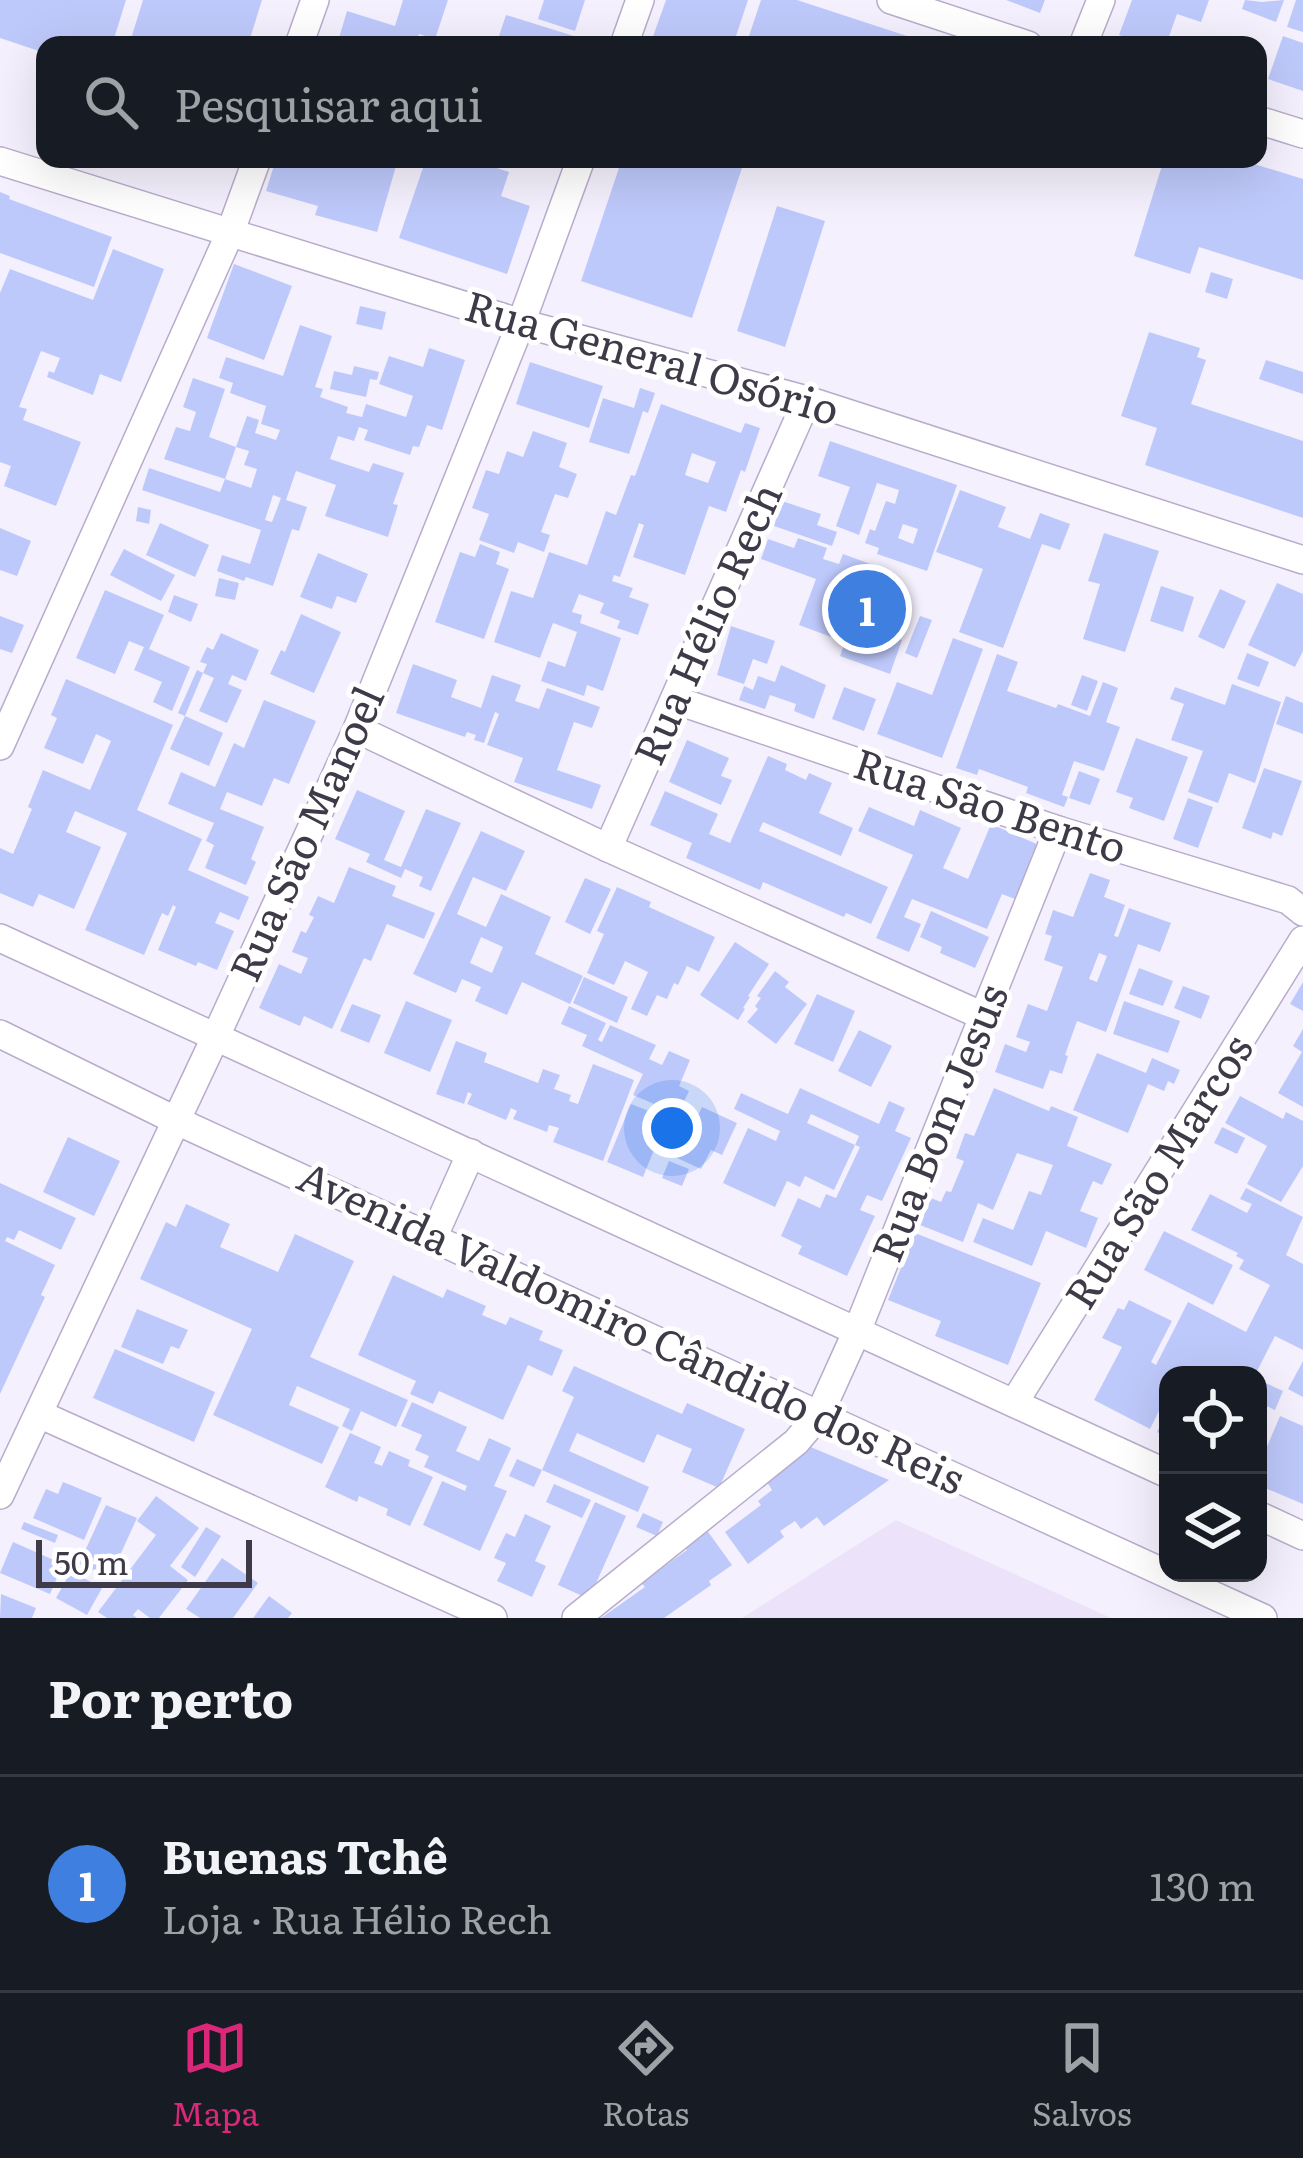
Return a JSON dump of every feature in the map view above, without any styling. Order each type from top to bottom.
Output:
[{"type":"street","points":[[302,36],[316,0]]},
{"type":"street","points":[[627,36],[640,0]]},
{"type":"street","points":[[891,0],[1001,36]]},
{"type":"street","points":[[1087,36],[1101,0]]},
{"type":"street","points":[[1267,123],[1303,134]]},
{"type":"street","name":"Rua General Osório","points":[[0,161],[520,323],[807,400],[1303,560]]},
{"type":"street","points":[[0,746],[230,233],[254,168]]},
{"type":"street","name":"Rua São Manoel","points":[[0,1496],[356,729],[578,168]]},
{"type":"street","name":"Rua Hélio Rech","points":[[608,848],[807,400]]},
{"type":"street","name":"Rua São Bento","points":[[675,700],[1058,830],[1288,900],[1303,912]]},
{"type":"street","points":[[356,729],[983,1016]]},
{"type":"street","name":"Rua Bom Jesus","points":[[576,1618],[796,1442],[819,1414],[857,1331],[1058,830]]},
{"type":"street","points":[[0,938],[1159,1470]]},
{"type":"street","name":"Rua São Marcos","points":[[1015,1403],[1303,940]]},
{"type":"street","name":"Avenida Valdomiro Cândido dos Reis","points":[[0,1034],[177,1120],[1263,1618]]},
{"type":"street","points":[[433,1238],[471,1154]]},
{"type":"street","points":[[39,1414],[493,1618]]},
{"type":"street","points":[[1267,1519],[1303,1536]]},
{"type":"shaded area","points":[[896,1520],[1111,1618],[742,1618]]},
{"type":"building","points":[[0,0],[126,0],[115,36],[36,36],[36,50],[0,38]]},
{"type":"building","points":[[143,0],[262,0],[251,36],[132,36]]},
{"type":"building","points":[[403,0],[448,0],[436,36],[340,36],[347,11],[395,26]]},
{"type":"building","points":[[544,0],[585,0],[575,31],[538,19]]},
{"type":"building","points":[[666,0],[748,0],[736,36],[653,36]]},
{"type":"building","points":[[761,0],[797,0],[907,36],[749,36]]},
{"type":"building","points":[[1006,0],[1045,0],[1040,13]]},
{"type":"building","points":[[1132,0],[1209,0],[1201,22],[1177,14],[1169,36],[1119,35]]},
{"type":"building","points":[[1245,0],[1284,0],[1276,22],[1242,9]]},
{"type":"building","points":[[1296,0],[1303,0],[1303,32],[1287,27]]},
{"type":"building","points":[[506,15],[574,36],[499,36]]},
{"type":"building","points":[[1283,36],[1303,43],[1303,91],[1268,79]]},
{"type":"building","points":[[273,168],[395,168],[377,232],[315,215],[318,206],[266,191]]},
{"type":"building","points":[[423,168],[509,172],[501,196],[530,206],[507,274],[399,238]]},
{"type":"building","points":[[619,168],[742,168],[692,318],[581,281]]},
{"type":"building","points":[[1161,168],[1267,168],[1303,179],[1303,280],[1199,247],[1190,274],[1134,256]]},
{"type":"building","points":[[0,192],[112,237],[94,287],[0,253]]},
{"type":"building","points":[[777,206],[825,221],[785,347],[737,331]]},
{"type":"building","points":[[113,249],[164,269],[121,382],[100,374],[93,395],[47,377],[60,358],[41,351],[19,407],[27,409],[23,420],[81,442],[56,506],[4,486],[11,466],[0,462],[0,293],[10,269],[93,300]]},
{"type":"building","points":[[234,264],[292,286],[264,360],[207,338]]},
{"type":"building","points":[[1211,272],[1233,279],[1227,299],[1205,292]]},
{"type":"building","points":[[360,306],[386,312],[382,330],[356,324]]},
{"type":"building","points":[[300,325],[332,336],[315,387],[323,389],[320,397],[362,417],[366,404],[406,417],[413,396],[379,384],[389,356],[423,367],[429,348],[465,360],[442,430],[427,425],[419,447],[413,446],[410,455],[364,440],[368,430],[359,427],[354,441],[338,436],[330,459],[369,472],[373,463],[404,473],[388,537],[325,516],[336,485],[296,471],[286,500],[307,507],[299,531],[292,529],[273,586],[217,571],[222,555],[250,564],[261,530],[142,490],[149,468],[220,492],[225,479],[251,488],[257,469],[244,465],[249,451],[236,447],[247,416],[259,420],[255,433],[276,440],[280,430],[261,424],[266,406],[230,393],[233,383],[219,378],[226,357],[283,376]],"holes":[[[273,495],[281,498],[272,522],[265,520]]]},
{"type":"building","points":[[1149,332],[1200,348],[1197,357],[1206,360],[1191,404],[1303,441],[1303,518],[1145,465],[1157,428],[1121,416]]},
{"type":"building","points":[[1266,360],[1303,372],[1303,394],[1259,379]]},
{"type":"building","points":[[530,362],[603,386],[589,428],[516,404]]},
{"type":"building","points":[[354,366],[379,372],[377,380],[370,379],[366,397],[330,389],[334,371],[352,375]]},
{"type":"building","points":[[193,378],[225,389],[209,437],[236,447],[225,479],[164,459],[176,427],[190,431],[196,412],[183,407]]},
{"type":"building","points":[[640,388],[655,393],[648,413],[643,411],[629,454],[589,442],[603,398],[634,408]]},
{"type":"building","points":[[661,404],[741,433],[745,423],[760,428],[726,512],[709,506],[685,575],[633,557],[644,525],[639,523],[620,577],[614,575],[612,581],[633,588],[629,597],[649,604],[638,635],[617,628],[620,621],[600,613],[604,603],[579,594],[572,612],[582,615],[580,623],[621,638],[603,691],[587,685],[584,696],[541,681],[548,661],[565,667],[577,632],[553,623],[540,658],[494,642],[511,591],[533,598],[549,552],[587,565],[606,511],[616,515],[631,475],[635,476]],"holes":[[[692,453],[716,462],[708,483],[685,475]]]},
{"type":"building","points":[[533,431],[567,443],[559,467],[577,474],[568,498],[555,494],[541,532],[550,535],[544,552],[518,542],[514,553],[479,540],[489,514],[472,508],[486,470],[499,474],[507,451],[523,457]]},
{"type":"building","points":[[830,441],[957,485],[927,571],[877,554],[879,548],[865,543],[886,501],[895,504],[899,490],[877,483],[859,535],[836,526],[850,487],[818,476]],"holes":[[[903,524],[918,529],[913,544],[898,538]]]},
{"type":"building","points":[[960,490],[1006,507],[998,527],[1030,539],[1040,513],[1070,524],[1060,550],[1042,544],[1003,648],[959,632],[983,569],[936,552]]},
{"type":"building","points":[[782,501],[821,514],[817,525],[837,532],[832,546],[774,526]]},
{"type":"building","points":[[138,507],[151,510],[149,524],[136,521]]},
{"type":"building","points":[[160,523],[209,545],[195,577],[146,555]]},
{"type":"building","points":[[0,528],[31,541],[17,576],[0,570]]},
{"type":"building","points":[[1104,533],[1159,551],[1125,652],[1083,639],[1100,584],[1088,581]]},
{"type":"building","points":[[798,538],[827,548],[823,559],[839,564],[843,554],[873,565],[862,595],[853,592],[837,639],[799,625],[816,579],[761,559],[768,539],[794,548]]},
{"type":"building","points":[[480,544],[500,552],[496,564],[509,569],[484,639],[435,622],[460,552],[475,557]]},
{"type":"building","points":[[124,549],[175,575],[161,601],[110,575]]},
{"type":"building","points":[[318,553],[368,574],[356,603],[337,596],[332,609],[300,597]]},
{"type":"building","points":[[219,578],[239,583],[235,600],[215,596]]},
{"type":"building","points":[[1277,583],[1303,594],[1303,651],[1295,667],[1248,645]]},
{"type":"building","points":[[1161,586],[1194,597],[1183,632],[1150,621]]},
{"type":"building","points":[[1220,589],[1246,601],[1224,649],[1198,637]]},
{"type":"building","points":[[105,590],[164,615],[149,649],[190,667],[172,711],[153,702],[162,682],[134,670],[144,647],[129,641],[115,674],[76,658]]},
{"type":"building","points":[[174,595],[198,604],[191,622],[168,612]]},
{"type":"building","points":[[862,595],[891,605],[884,625],[855,615]]},
{"type":"building","points":[[301,614],[341,632],[314,693],[270,674]]},
{"type":"building","points":[[0,616],[24,625],[12,653],[0,649]]},
{"type":"building","points":[[920,616],[932,620],[917,658],[905,653]]},
{"type":"building","points":[[852,623],[902,640],[890,674],[840,656]]},
{"type":"building","points":[[731,626],[775,641],[767,664],[753,659],[744,684],[717,675]]},
{"type":"building","points":[[221,633],[259,650],[246,681],[232,675],[228,684],[242,690],[227,723],[199,711],[214,678],[203,673],[207,664],[200,662]]},
{"type":"building","points":[[953,638],[983,649],[942,758],[877,734],[897,682],[932,695]]},
{"type":"building","points":[[1247,653],[1269,662],[1259,687],[1237,679]]},
{"type":"building","points":[[997,654],[1018,662],[1007,691],[1056,708],[1058,704],[1090,716],[1103,682],[1118,688],[1106,722],[1120,727],[1104,771],[1074,761],[1062,795],[1068,797],[1064,807],[979,769],[977,775],[956,768]]},
{"type":"building","points":[[413,664],[457,680],[451,697],[481,708],[492,675],[521,685],[515,701],[539,709],[547,688],[600,707],[592,728],[574,722],[557,770],[601,785],[592,809],[514,782],[523,758],[487,745],[499,714],[495,712],[484,743],[474,740],[476,735],[467,732],[465,737],[396,713]]},
{"type":"building","points":[[781,665],[826,685],[814,719],[794,711],[796,704],[770,695],[765,709],[739,700],[744,686],[753,690],[758,676],[775,682]]},
{"type":"building","points":[[197,670],[203,673],[185,716],[178,713]]},
{"type":"building","points":[[1082,675],[1098,681],[1087,711],[1071,705]]},
{"type":"building","points":[[66,679],[173,725],[137,810],[202,839],[188,870],[249,897],[239,920],[220,912],[215,923],[234,931],[217,970],[158,950],[173,905],[168,916],[162,913],[144,955],[85,930],[127,833],[75,811],[66,832],[101,847],[74,909],[39,894],[33,907],[0,893],[0,848],[13,854],[43,770],[90,790],[111,741],[96,734],[83,764],[44,748]]},
{"type":"building","points":[[1232,684],[1281,702],[1255,783],[1229,773],[1218,803],[1188,792],[1203,751],[1171,740],[1184,704],[1170,699],[1175,687],[1225,705]]},
{"type":"building","points":[[844,687],[876,699],[864,731],[832,719]]},
{"type":"building","points":[[1286,696],[1303,703],[1303,734],[1276,724]]},
{"type":"building","points":[[264,700],[316,721],[289,784],[274,778],[262,806],[227,792],[220,809],[264,827],[246,885],[205,868],[214,845],[206,841],[214,823],[168,804],[181,772],[215,787],[234,743],[244,748]]},
{"type":"building","points":[[185,716],[223,733],[209,766],[170,749]]},
{"type":"building","points":[[1136,738],[1188,757],[1164,821],[1129,808],[1133,798],[1116,792]]},
{"type":"building","points":[[687,740],[729,758],[721,776],[732,780],[721,805],[669,782]]},
{"type":"building","points":[[768,756],[806,780],[809,773],[832,783],[819,813],[853,828],[841,856],[763,822],[759,831],[888,887],[871,924],[763,882],[760,890],[686,858],[692,843],[650,825],[665,791],[718,814],[709,834],[730,843]]},
{"type":"building","points":[[1264,768],[1302,781],[1282,836],[1273,832],[1271,839],[1242,828]]},
{"type":"building","points":[[1079,771],[1100,779],[1090,805],[1069,798]]},
{"type":"building","points":[[357,790],[405,811],[384,860],[401,867],[426,809],[461,823],[431,891],[419,886],[423,877],[405,869],[401,878],[366,862],[370,854],[335,839]]},
{"type":"building","points":[[1188,798],[1213,807],[1198,848],[1173,839]]},
{"type":"building","points":[[869,807],[914,826],[920,810],[961,828],[943,868],[968,879],[991,824],[1039,845],[1015,899],[1002,894],[987,929],[912,899],[904,917],[921,924],[909,952],[876,938],[913,855],[858,831]]},
{"type":"building","points":[[481,831],[525,851],[506,891],[473,877],[457,914],[486,927],[501,894],[551,917],[535,954],[583,976],[570,1004],[522,982],[507,1015],[475,1001],[481,987],[462,979],[456,993],[413,974]],"holes":[[[481,937],[503,947],[492,973],[470,963]]]},
{"type":"building","points":[[349,867],[396,886],[392,896],[435,913],[424,939],[387,924],[371,961],[364,958],[332,1029],[304,1016],[300,1026],[259,1008],[279,964],[301,974],[308,958],[292,952],[301,931],[306,933],[314,917],[309,915],[318,896],[334,903]]},
{"type":"building","points":[[1090,873],[1110,880],[1104,897],[1125,905],[1114,936],[1118,937],[1129,908],[1171,923],[1160,952],[1138,944],[1106,1032],[1077,1021],[1062,1074],[1050,1070],[1043,1089],[995,1072],[1005,1044],[1026,1052],[1030,1042],[1016,1037],[1028,1004],[1047,1011],[1063,967],[1044,960],[1052,936],[1045,934],[1053,910],[1073,917]],"holes":[[[1099,953],[1107,956],[1097,982],[1089,979]]]},
{"type":"building","points":[[585,878],[611,889],[590,934],[565,922]]},
{"type":"building","points":[[617,887],[715,937],[699,972],[687,966],[667,999],[657,995],[647,1016],[631,1009],[648,972],[625,961],[614,985],[587,973],[604,934],[597,931]]},
{"type":"building","points":[[931,911],[989,937],[975,968],[940,953],[942,947],[920,937]]},
{"type":"building","points":[[735,942],[769,964],[738,1020],[700,995]]},
{"type":"building","points":[[1139,968],[1173,981],[1163,1006],[1129,994]]},
{"type":"building","points":[[775,971],[789,982],[785,987],[807,1004],[776,1044],[747,1022],[758,1009],[755,1006],[761,998],[757,996]]},
{"type":"building","points":[[584,977],[628,997],[617,1023],[573,1003]]},
{"type":"building","points":[[1303,982],[1303,1011],[1290,1004]]},
{"type":"building","points":[[1183,986],[1210,996],[1201,1019],[1174,1008]]},
{"type":"building","points":[[817,994],[855,1011],[833,1062],[794,1044]]},
{"type":"building","points":[[406,1001],[452,1020],[430,1072],[384,1053]]},
{"type":"building","points":[[1124,1001],[1180,1021],[1168,1053],[1113,1034]]},
{"type":"building","points":[[352,1004],[381,1015],[369,1043],[340,1031]]},
{"type":"building","points":[[569,1006],[606,1023],[598,1040],[602,1042],[610,1025],[656,1045],[649,1059],[662,1065],[669,1051],[690,1060],[679,1086],[689,1091],[678,1114],[633,1095],[643,1074],[582,1046],[587,1035],[561,1024]]},
{"type":"building","points":[[1303,1029],[1303,1107],[1278,1093],[1302,1052],[1293,1046]]},
{"type":"building","points":[[859,1030],[892,1046],[871,1087],[838,1071]]},
{"type":"building","points":[[456,1041],[487,1053],[484,1062],[538,1083],[543,1069],[560,1075],[554,1089],[571,1095],[569,1101],[578,1104],[593,1064],[634,1080],[603,1161],[553,1142],[559,1128],[549,1125],[547,1132],[513,1119],[517,1111],[511,1108],[506,1120],[467,1104],[472,1094],[468,1092],[464,1104],[436,1094]]},
{"type":"building","points":[[1097,1053],[1146,1073],[1152,1058],[1180,1070],[1174,1084],[1168,1081],[1164,1091],[1148,1084],[1128,1133],[1073,1110]]},
{"type":"building","points":[[800,1088],[879,1124],[889,1101],[905,1108],[895,1131],[911,1138],[882,1201],[867,1195],[860,1210],[875,1216],[847,1276],[798,1254],[802,1246],[781,1236],[798,1198],[820,1208],[826,1194],[836,1198],[860,1147],[855,1145],[834,1190],[805,1176],[800,1187],[787,1181],[775,1207],[723,1183],[748,1128],[776,1141],[780,1131],[734,1109],[741,1093],[788,1114]],"holes":[[[811,1114],[859,1136],[855,1145],[807,1123]]]},
{"type":"building","points":[[994,1088],[1049,1111],[1051,1106],[1078,1117],[1067,1146],[1112,1164],[1102,1185],[1093,1181],[1080,1211],[1098,1218],[1086,1248],[1046,1231],[1032,1266],[973,1242],[983,1218],[1013,1230],[1029,1191],[1041,1195],[1053,1165],[1017,1153],[993,1210],[978,1203],[963,1242],[920,1225],[931,1198],[941,1202],[946,1191],[951,1192],[964,1161],[956,1158],[965,1133],[974,1136]]},
{"type":"building","points":[[1240,1096],[1283,1119],[1286,1112],[1303,1121],[1303,1166],[1281,1202],[1247,1184],[1267,1146],[1225,1123]]},
{"type":"building","points":[[631,1104],[667,1118],[643,1177],[607,1162]]},
{"type":"building","points":[[702,1107],[737,1123],[722,1155],[711,1150],[701,1169],[677,1158]]},
{"type":"building","points":[[1222,1127],[1245,1138],[1237,1154],[1214,1143]]},
{"type":"building","points":[[68,1137],[120,1161],[94,1216],[43,1192]]},
{"type":"building","points":[[669,1161],[689,1169],[682,1186],[662,1178]]},
{"type":"building","points":[[0,1183],[76,1218],[61,1250],[19,1230],[14,1240],[7,1237],[5,1241],[55,1265],[0,1394]]},
{"type":"building","points":[[1246,1188],[1303,1217],[1286,1255],[1303,1264],[1303,1350],[1275,1336],[1260,1366],[1159,1366],[1159,1411],[1150,1429],[1094,1400],[1122,1347],[1102,1338],[1118,1308],[1124,1310],[1129,1300],[1172,1321],[1151,1362],[1156,1365],[1188,1302],[1246,1332],[1270,1285],[1239,1269],[1244,1260],[1238,1253],[1191,1230],[1210,1194],[1247,1213],[1252,1204],[1240,1199]]},
{"type":"building","points":[[186,1204],[230,1224],[220,1247],[278,1272],[295,1234],[354,1261],[310,1357],[408,1400],[396,1427],[361,1411],[352,1431],[342,1426],[350,1409],[297,1386],[289,1405],[339,1427],[322,1464],[213,1415],[252,1329],[140,1279],[166,1222],[176,1227]]},
{"type":"building","points":[[1164,1231],[1233,1265],[1213,1305],[1144,1270]]},
{"type":"building","points":[[915,1233],[1041,1283],[1008,1365],[935,1336],[941,1321],[888,1300]]},
{"type":"building","points":[[393,1275],[443,1298],[447,1289],[486,1306],[482,1315],[506,1325],[510,1317],[543,1331],[539,1340],[563,1350],[552,1376],[528,1365],[503,1420],[439,1391],[433,1404],[410,1394],[416,1381],[358,1355]]},
{"type":"building","points":[[137,1309],[188,1330],[179,1349],[171,1346],[163,1364],[121,1347]]},
{"type":"building","points":[[115,1349],[215,1392],[194,1442],[93,1398]]},
{"type":"building","points":[[1303,1361],[1303,1397],[1288,1389]]},
{"type":"building","points":[[574,1366],[682,1414],[687,1403],[745,1429],[719,1488],[682,1472],[692,1449],[657,1434],[644,1463],[577,1433],[569,1451],[649,1487],[638,1512],[542,1470],[574,1397],[562,1391]]},
{"type":"building","points":[[1267,1383],[1283,1391],[1275,1410],[1267,1406]]},
{"type":"building","points":[[412,1402],[467,1427],[456,1451],[479,1461],[489,1438],[511,1448],[494,1486],[507,1491],[480,1551],[423,1525],[442,1481],[465,1491],[467,1486],[424,1467],[429,1456],[415,1450],[422,1435],[401,1426]]},
{"type":"building","points":[[1280,1416],[1303,1426],[1303,1504],[1267,1489],[1267,1447]]},
{"type":"building","points":[[350,1433],[381,1447],[374,1463],[382,1466],[389,1451],[433,1477],[410,1526],[386,1515],[388,1509],[359,1496],[357,1502],[325,1487]]},
{"type":"building","points":[[806,1445],[889,1480],[824,1526],[817,1517],[801,1529],[795,1521],[780,1531],[784,1537],[748,1564],[725,1532],[761,1505],[758,1501],[772,1490],[765,1479]]},
{"type":"building","points":[[517,1459],[542,1470],[534,1487],[509,1476]]},
{"type":"building","points":[[63,1482],[102,1498],[84,1540],[33,1518],[46,1489],[58,1494]]},
{"type":"building","points":[[554,1484],[591,1500],[582,1518],[546,1502]]},
{"type":"building","points":[[156,1496],[199,1528],[170,1566],[188,1580],[159,1618],[138,1609],[133,1615],[137,1618],[107,1618],[98,1612],[156,1535],[137,1521]]},
{"type":"building","points":[[595,1502],[626,1516],[589,1599],[558,1585]]},
{"type":"building","points":[[106,1505],[137,1518],[110,1577],[79,1564]]},
{"type":"building","points":[[643,1513],[663,1522],[657,1536],[636,1527]]},
{"type":"building","points":[[525,1514],[551,1526],[535,1561],[546,1566],[532,1597],[497,1581],[506,1563],[494,1558],[506,1533],[515,1537]]},
{"type":"building","points":[[24,1522],[58,1535],[55,1543],[21,1529]]},
{"type":"building","points":[[206,1527],[221,1536],[195,1577],[181,1567]]},
{"type":"building","points":[[706,1529],[732,1565],[709,1581],[711,1585],[664,1618],[601,1618],[645,1587],[641,1583],[687,1550],[683,1545]]},
{"type":"building","points":[[13,1542],[63,1564],[50,1594],[0,1573]]},
{"type":"building","points":[[222,1558],[258,1583],[233,1618],[200,1618],[186,1609]]},
{"type":"building","points":[[71,1571],[102,1588],[87,1615],[56,1598]]},
{"type":"building","points":[[1,1594],[36,1608],[32,1618],[0,1618]]},
{"type":"building","points":[[269,1596],[292,1613],[288,1618],[253,1618]]},
{"type":"place","name":"Buenas Tchê","points":[[867,609]]}]
